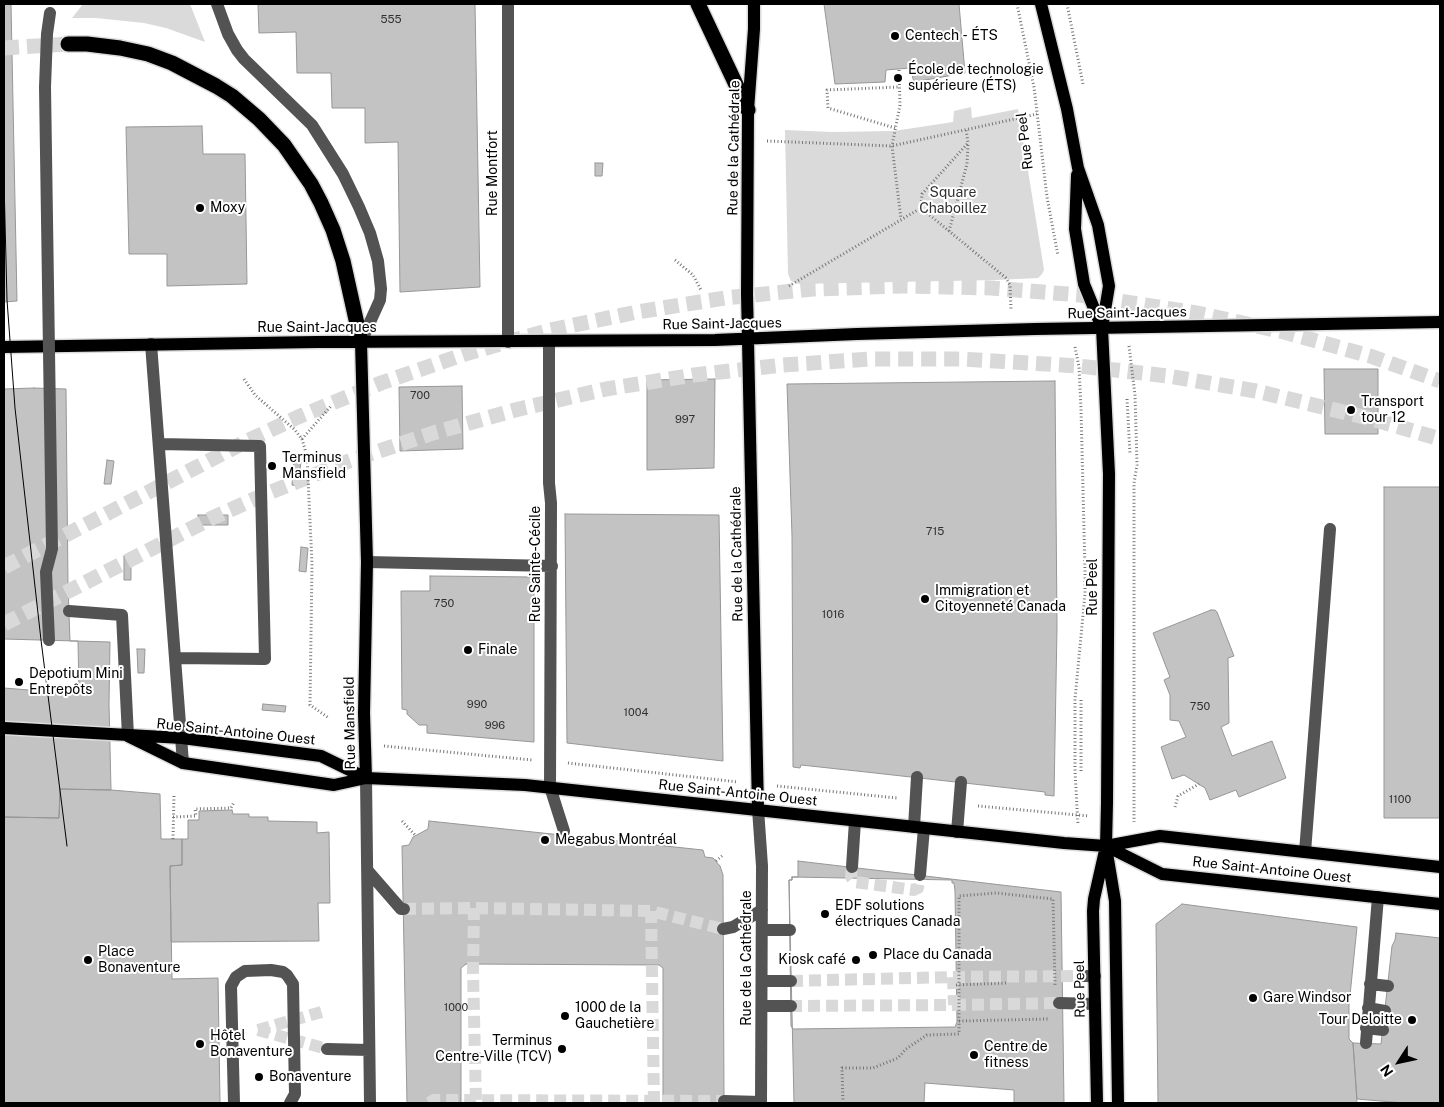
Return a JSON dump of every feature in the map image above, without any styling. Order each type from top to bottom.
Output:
[{"type":"highway","points":[[698,4],[748,110]]},
{"type":"highway","points":[[68,44],[127,49],[172,63],[216,86],[259,119],[284,145],[321,202],[343,261],[361,342]]},
{"type":"main road","name":"Rue de la Cathédrale","points":[[754,4],[748,110],[748,339],[758,809]]},
{"type":"main road","name":"Rue Peel","points":[[1040,4],[1067,109],[1078,168],[1098,225],[1109,286],[1102,328],[1109,474],[1106,846],[1115,901],[1118,1103]]},
{"type":"main road","name":"Rue Peel","points":[[1078,168],[1075,230],[1084,284],[1102,328]]},
{"type":"main road","name":"Rue Saint-Jacques","points":[[4,347],[748,339],[1012,330],[1440,322]]},
{"type":"main road","name":"Rue Mansfield","points":[[361,342],[367,562],[364,713],[366,778]]},
{"type":"main road","name":"Rue Saint-Antoine Ouest","points":[[4,728],[182,738],[321,756],[366,778]]},
{"type":"main road","name":"Rue Saint-Antoine Ouest","points":[[128,736],[183,763],[334,786],[366,778],[550,787],[919,828],[1106,846],[1160,836],[1440,867]]},
{"type":"main road","name":"Rue Peel","points":[[1097,1103],[1095,1004],[1089,976],[1094,898],[1106,846]]},
{"type":"main road","name":"Rue Saint-Antoine Ouest","points":[[1106,846],[1162,874],[1440,904]]},
{"type":"street","points":[[217,4],[236,50],[312,125],[343,174],[370,233],[378,261],[381,289],[380,300],[361,342]]},
{"type":"street","name":"Rue Montfort","points":[[508,4],[508,342]]},
{"type":"street","points":[[49,640],[46,572],[52,549],[45,87],[47,34],[52,8]]},
{"type":"street","name":"Rue Sainte-Cécile","points":[[549,341],[549,483],[552,503],[550,787],[564,831],[563,835]]},
{"type":"street","points":[[151,344],[183,763]]},
{"type":"street","points":[[159,444],[260,446],[265,659],[175,658]]},
{"type":"street","points":[[1305,852],[1330,529]]},
{"type":"street","points":[[367,562],[552,566]]},
{"type":"street","points":[[69,611],[122,616],[128,736]]},
{"type":"street","name":"Rue Mansfield","points":[[366,778],[370,1103]]},
{"type":"street","points":[[917,778],[920,875]]},
{"type":"street","points":[[957,832],[961,782]]},
{"type":"street","name":"Rue de la Cathédrale","points":[[758,809],[762,855],[763,981],[761,1102]]},
{"type":"street","points":[[852,867],[855,821]]},
{"type":"street","points":[[368,871],[401,909],[404,909]]},
{"type":"street","points":[[1366,1043],[1378,897]]},
{"type":"street","points":[[723,929],[733,927],[762,910]]},
{"type":"street","points":[[762,930],[790,930]]},
{"type":"street","points":[[234,1103],[231,986],[236,977],[245,971],[271,970],[278,971],[287,976],[293,990],[295,1094],[290,1103]]},
{"type":"street","points":[[763,981],[791,981]]},
{"type":"street","points":[[1370,984],[1388,986]]},
{"type":"street","points":[[1057,997],[1095,1004]]},
{"type":"street","points":[[762,1006],[791,1006]]},
{"type":"street","points":[[1368,1008],[1385,1011]]},
{"type":"street","points":[[1366,1028],[1383,1030]]},
{"type":"street","points":[[327,1049],[369,1050]]},
{"type":"street","points":[[724,1101],[761,1102]]},
{"type":"path","name":"Rue Peel","points":[[1017,4],[1034,87],[1047,197],[1060,262]]},
{"type":"path","points":[[899,70],[900,105],[892,146],[901,219]]},
{"type":"path","points":[[895,128],[828,108],[827,90],[899,87]]},
{"type":"path","points":[[780,141],[892,146],[1037,114]]},
{"type":"path","points":[[949,231],[967,164],[968,143],[966,129]]},
{"type":"path","points":[[921,208],[922,194],[968,143]]},
{"type":"path","points":[[789,286],[921,208]]},
{"type":"path","points":[[921,208],[1006,278],[1010,284],[1012,330]]},
{"type":"path","points":[[675,260],[693,275],[701,290]]},
{"type":"path","points":[[1132,372],[1135,395],[1136,465],[1134,483],[1134,792]]},
{"type":"path","points":[[244,380],[255,395],[294,429],[302,439],[307,456],[312,564],[310,705],[329,718]]},
{"type":"path","points":[[1127,399],[1130,454]]},
{"type":"path","points":[[302,439],[331,406]]},
{"type":"path","name":"Rue Peel","points":[[1078,792],[1075,771],[1075,699],[1085,588],[1081,410]]},
{"type":"path","points":[[1080,771],[1081,699]]},
{"type":"path","points":[[407,749],[535,760]]},
{"type":"path","name":"Rue Saint-Antoine Ouest","points":[[568,763],[715,780]]},
{"type":"path","points":[[1175,806],[1178,796],[1200,784]]},
{"type":"path","points":[[174,794],[174,839]]},
{"type":"path","points":[[174,817],[196,816],[196,809],[232,808],[234,802]]},
{"type":"path","points":[[402,821],[415,836]]},
{"type":"path","points":[[716,861],[723,855]]},
{"type":"path","points":[[842,1103],[842,1068],[874,1068],[898,1058],[906,1049],[927,1035],[959,1034],[959,896],[996,893],[1053,899],[1057,997]]},
{"type":"path","points":[[958,985],[1007,983]]},
{"type":"path","points":[[959,1021],[1055,1019]]},
{"type":"green space","points":[[83,4],[190,4],[205,42],[166,28],[144,23],[96,18],[72,18]]},
{"type":"green space","name":"Square Chaboillez","points":[[971,107],[972,118],[1018,109],[1044,270],[1038,278],[799,284],[791,281],[788,274],[785,130],[832,132],[894,131],[953,122],[954,111]]},
{"type":"building","points":[[4,4],[11,4],[17,301],[4,302]]},
{"type":"building","points":[[258,4],[475,4],[480,287],[400,292],[398,142],[365,143],[365,108],[332,108],[331,73],[297,73],[296,32],[259,33]]},
{"type":"building","name":"Centech - ÉTS","points":[[824,4],[959,4],[965,73],[914,82],[910,68],[886,70],[885,82],[835,84]]},
{"type":"building","points":[[202,126],[203,154],[245,154],[247,284],[167,286],[167,254],[129,254],[126,127]]},
{"type":"building","points":[[595,163],[603,163],[602,176],[595,176]]},
{"type":"building","name":"Transport tour 12","points":[[1324,369],[1378,369],[1378,434],[1325,434]]},
{"type":"building","points":[[715,379],[714,468],[647,470],[647,380]]},
{"type":"building","name":"Immigration et Citoyenneté Canada","points":[[1055,381],[1057,627],[1054,796],[1045,795],[1045,792],[866,772],[801,765],[800,768],[793,767],[792,536],[787,384]]},
{"type":"building","points":[[462,386],[463,449],[400,451],[399,387]]},
{"type":"building","points":[[4,389],[66,389],[70,641],[78,641],[79,694],[4,688]]},
{"type":"building","points":[[107,460],[114,461],[111,484],[104,484]]},
{"type":"building","points":[[294,461],[301,462],[298,486],[292,485]]},
{"type":"building","points":[[1384,487],[1440,487],[1440,818],[1384,818]]},
{"type":"building","points":[[565,514],[719,515],[723,761],[567,743]]},
{"type":"building","points":[[198,515],[228,515],[228,525],[198,525]]},
{"type":"building","points":[[301,547],[308,548],[306,572],[299,571]]},
{"type":"building","points":[[124,556],[131,556],[131,580],[124,580]]},
{"type":"building","name":"Finale","points":[[430,576],[534,577],[534,742],[427,733],[427,725],[419,725],[407,714],[407,710],[402,709],[401,591],[430,591]]},
{"type":"building","points":[[1211,610],[1217,612],[1234,656],[1228,658],[1229,723],[1221,727],[1232,756],[1272,741],[1286,778],[1239,797],[1236,790],[1210,800],[1205,788],[1184,775],[1172,779],[1161,747],[1186,737],[1179,721],[1170,720],[1170,695],[1164,680],[1170,677],[1153,633]]},
{"type":"building","points":[[4,639],[110,642],[111,790],[60,789],[59,818],[4,817]]},
{"type":"building","points":[[137,649],[145,649],[144,673],[138,673]]},
{"type":"building","points":[[263,704],[286,706],[285,712],[262,710]]},
{"type":"building","name":"Place Bonaventure","points":[[60,789],[111,790],[160,794],[161,839],[182,839],[182,865],[170,866],[172,979],[218,978],[220,1103],[4,1103],[4,817],[59,818]]},
{"type":"building","points":[[232,810],[233,814],[249,814],[249,817],[268,817],[268,821],[317,822],[317,833],[329,832],[330,903],[318,903],[319,941],[171,942],[170,866],[182,865],[182,839],[188,839],[188,820],[199,820],[199,811]]},
{"type":"building","name":"1000 de la Gauchetière","points":[[429,821],[703,850],[705,857],[713,858],[720,866],[723,875],[724,1103],[407,1103],[402,846],[409,845],[413,837],[428,829]]},
{"type":"building","points":[[798,861],[1061,892],[1064,1103],[794,1103],[789,880],[792,880],[792,877],[798,877]]},
{"type":"building","name":"Place du Canada","points":[[792,877],[952,880],[955,891],[957,1022],[955,1027],[793,1029],[791,1026],[789,880],[792,880]]},
{"type":"building","name":"Gare Windsor","points":[[1182,904],[1357,927],[1349,1005],[1349,1039],[1353,1043],[1357,1103],[1158,1103],[1156,924]]},
{"type":"building","name":"Tour Deloitte","points":[[1396,933],[1440,938],[1440,1103],[1404,1103],[1357,1099],[1353,1043],[1381,1044],[1392,946]]},
{"type":"building","name":"Terminus Centre-Ville (TCV)","points":[[466,964],[659,965],[663,968],[663,1103],[461,1103],[461,968]]},
{"type":"building","points":[[925,1083],[1014,1090],[1014,1103],[924,1103]]},
{"type":"tunnel","points":[[4,48],[68,44]]},
{"type":"tunnel","points":[[4,567],[245,442],[298,417],[381,383],[465,354],[550,330],[637,312],[725,298],[813,289],[903,286],[991,288],[1080,295],[1197,313],[1284,332],[1370,356],[1440,381]]},
{"type":"tunnel","points":[[4,624],[212,518],[349,461],[433,433],[519,409],[606,389],[694,375],[783,365],[871,359],[961,359],[1079,366],[1168,376],[1256,391],[1372,419],[1440,439]]},
{"type":"tunnel","points":[[852,867],[851,877],[855,882],[914,890],[918,888],[920,875]]},
{"type":"tunnel","points":[[474,908],[473,972],[476,1103]]},
{"type":"tunnel","points":[[404,909],[474,908],[651,911],[723,929]]},
{"type":"tunnel","points":[[651,911],[654,1103]]},
{"type":"tunnel","points":[[953,977],[1082,976]]},
{"type":"tunnel","points":[[791,981],[953,977],[954,1005],[791,1006]]},
{"type":"tunnel","points":[[954,1005],[1059,1003]]},
{"type":"tunnel","points":[[258,1030],[325,1011]]},
{"type":"tunnel","points":[[258,1030],[327,1049]]},
{"type":"tunnel","points":[[429,1103],[434,1100],[724,1101]]},
{"type":"tram line","points":[[4,182],[7,300],[15,408],[41,640],[67,846]]},
{"type":"place","name":"Centech - ÉTS","points":[[895,36]]},
{"type":"place","name":"École de technologie supérieure (ÉTS)","points":[[898,78]]},
{"type":"place","name":"Moxy","points":[[200,208]]},
{"type":"place","name":"Transport tour 12","points":[[1351,410]]},
{"type":"place","name":"Terminus Mansfield","points":[[272,466]]},
{"type":"place","name":"Immigration et Citoyenneté Canada","points":[[925,599]]},
{"type":"place","name":"Finale","points":[[468,650]]},
{"type":"place","name":"Depotium Mini Entrepôts","points":[[19,682]]},
{"type":"place","name":"Megabus Montréal","points":[[545,840]]},
{"type":"place","name":"EDF solutions électriques Canada","points":[[825,914]]},
{"type":"place","name":"Place du Canada","points":[[873,955]]},
{"type":"place","name":"Place Bonaventure","points":[[88,960]]},
{"type":"place","name":"Kiosk café","points":[[856,960]]},
{"type":"place","name":"Gare Windsor","points":[[1253,998]]},
{"type":"place","name":"1000 de la Gauchetière","points":[[565,1016]]},
{"type":"place","name":"Tour Deloitte","points":[[1412,1020]]},
{"type":"place","name":"Hôtel Bonaventure","points":[[200,1044]]},
{"type":"place","name":"Terminus Centre-Ville (TCV)","points":[[562,1049]]},
{"type":"place","name":"Centre de fitness","points":[[974,1055]]},
{"type":"place","name":"Bonaventure","points":[[259,1077]]}]
